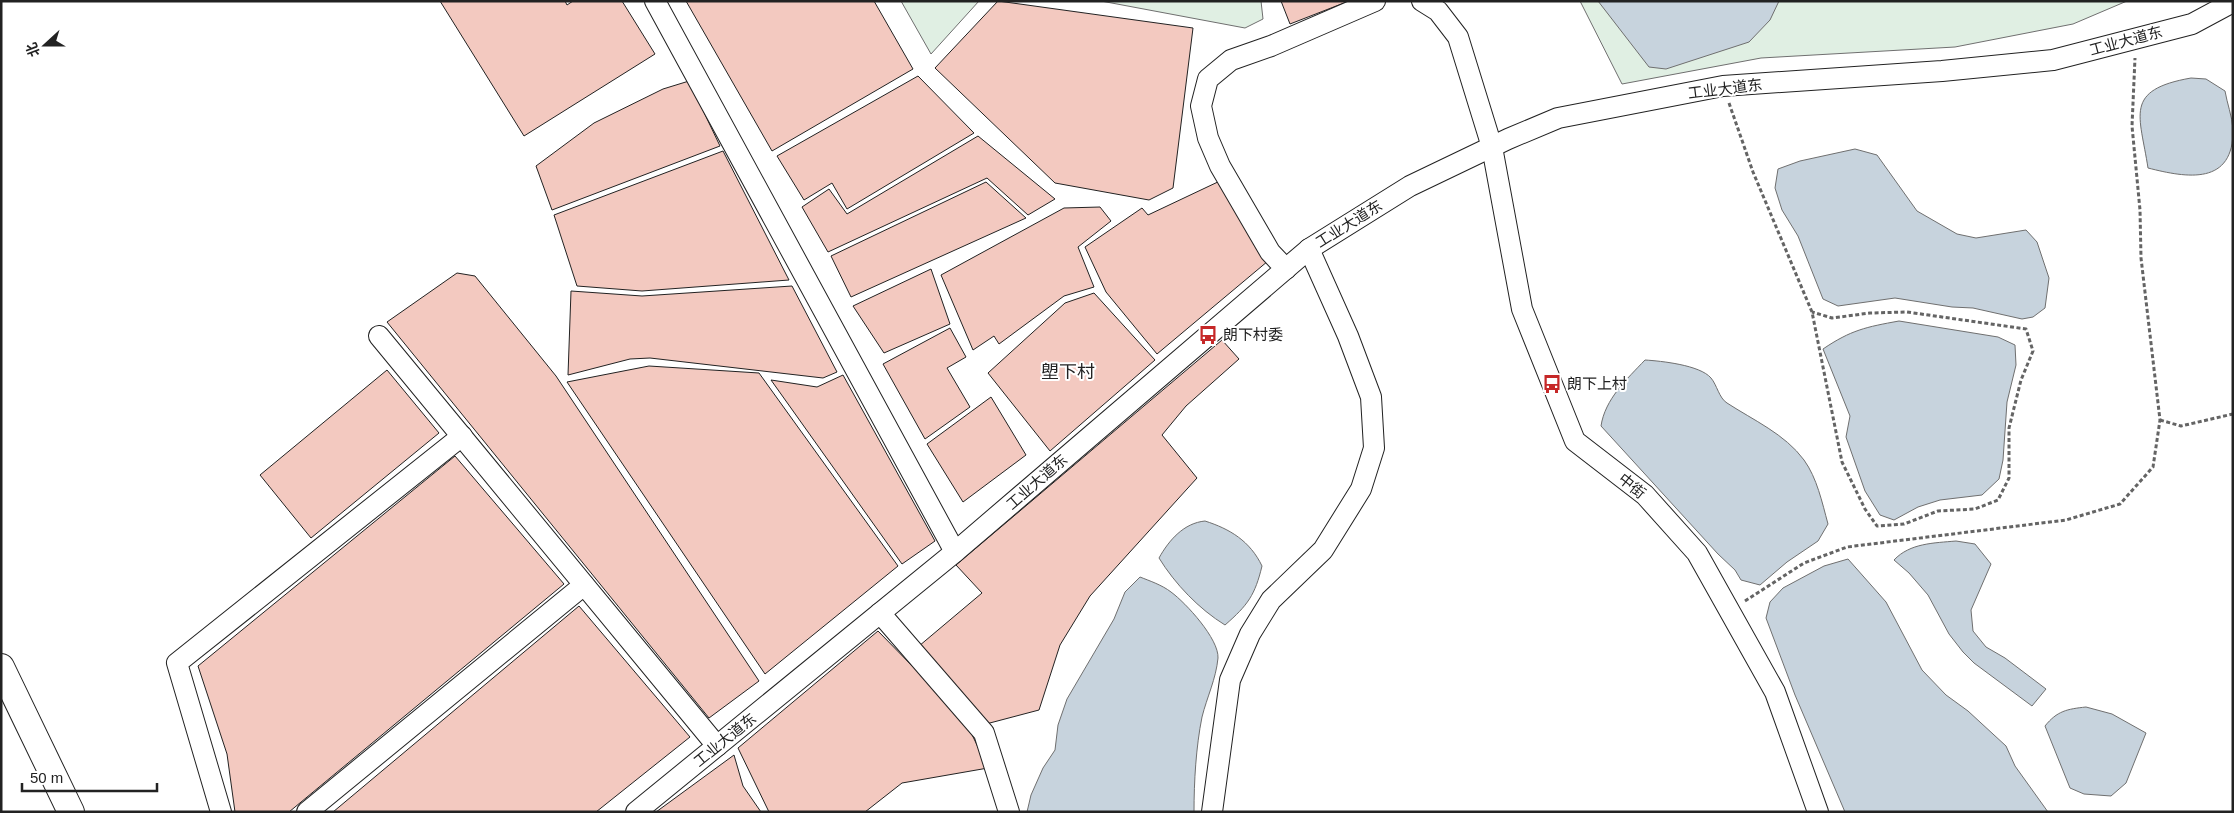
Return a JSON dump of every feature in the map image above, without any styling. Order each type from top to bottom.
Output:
[{"type":"main road","points":[[1,667],[71,812]]},
{"type":"street","points":[[655,1],[955,552]]},
{"type":"street","points":[[1286,268],[1270,252],[1220,166],[1208,138],[1201,106],[1208,79],[1231,60],[1270,46],[1375,1]]},
{"type":"street","name":"工业大道东","points":[[636,812],[955,552],[1309,249],[1410,186],[1558,118],[1723,86],[1942,71],[2053,60],[2192,24],[2233,2]]},
{"type":"street","name":"中街","points":[[1431,4],[1458,37],[1492,147],[1522,309],[1574,441],[1645,495],[1697,553],[1775,692],[1818,812]]},
{"type":"street","points":[[1218,810],[1230,680],[1250,634],[1271,600],[1323,550],[1361,489],[1374,448],[1371,397],[1348,336],[1309,249]]},
{"type":"street","points":[[379,336],[717,746]]},
{"type":"street","points":[[221,812],[177,663],[462,436]]},
{"type":"street","points":[[307,812],[584,585]]},
{"type":"street","points":[[880,614],[984,733],[1009,812]]},
{"type":"path","points":[[1730,611],[1804,562],[1847,547],[2066,520],[2120,504],[2153,467],[2160,420],[2141,258],[2140,210],[2132,126],[2135,68],[2133,39]]},
{"type":"path","points":[[1723,86],[1753,172],[1812,312],[1842,462],[1865,509],[1877,526],[1904,524],[1938,511],[1975,509],[1998,500],[2009,478],[2009,428],[2021,380],[2032,351],[2026,329],[1907,312],[1870,313],[1832,318],[1812,312]]},
{"type":"path","points":[[2160,420],[2181,426],[2233,414]]},
{"type":"green space","points":[[901,1],[979,1],[931,54]]},
{"type":"green space","points":[[1101,1],[1261,1],[1263,19],[1245,28]]},
{"type":"green space","points":[[1580,1],[2127,1],[2073,24],[1955,47],[1761,58],[1622,84]]},
{"type":"shaded area","points":[[1598,1],[1779,1],[1770,20],[1749,42],[1666,69],[1649,67]]},
{"type":"shaded area","points":[[2191,78],[2206,79],[2225,91],[2233,129],[2231,147],[2226,161],[2217,169],[2206,174],[2178,174],[2148,168],[2140,119],[2141,108],[2145,98],[2154,90],[2169,83]]},
{"type":"shaded area","points":[[1855,149],[1877,155],[1917,211],[1957,234],[1976,238],[2026,230],[2037,242],[2049,278],[2045,308],[2033,317],[2022,319],[1973,308],[1952,307],[1895,298],[1838,306],[1823,299],[1798,236],[1782,210],[1775,188],[1778,169],[1800,161]]},
{"type":"shaded area","points":[[1899,321],[1998,337],[2015,345],[2016,365],[2007,402],[2003,460],[1999,479],[1982,495],[1940,500],[1918,507],[1894,520],[1880,515],[1865,491],[1846,437],[1850,416],[1823,349],[1842,337],[1859,330]]},
{"type":"shaded area","points":[[1645,360],[1680,364],[1706,374],[1713,381],[1724,401],[1778,435],[1796,451],[1809,467],[1819,490],[1828,524],[1818,541],[1787,562],[1760,585],[1741,580],[1735,570],[1718,554],[1601,426],[1603,416],[1612,398]]},
{"type":"shaded area","points":[[1205,521],[1223,528],[1238,537],[1252,550],[1262,566],[1250,599],[1225,625],[1215,619],[1188,595],[1159,558],[1172,539],[1184,529],[1197,522]]},
{"type":"shaded area","points":[[1956,541],[1975,544],[1991,564],[1971,610],[1973,631],[1986,647],[2005,658],[2046,689],[2032,706],[1974,663],[1963,652],[1949,634],[1928,595],[1909,573],[1894,560],[1900,554],[1915,547],[1931,543]]},
{"type":"shaded area","points":[[1848,559],[1886,602],[1922,670],[1946,695],[1968,711],[2006,746],[2015,766],[2048,812],[1845,812],[1795,695],[1766,618],[1770,602],[1783,588],[1824,566]]},
{"type":"shaded area","points":[[1140,577],[1156,583],[1185,604],[1208,632],[1217,650],[1217,666],[1202,717],[1198,740],[1194,812],[1027,812],[1031,795],[1043,768],[1055,750],[1058,725],[1067,699],[1114,619],[1125,592]]},
{"type":"shaded area","points":[[2086,707],[2112,714],[2146,733],[2126,783],[2111,796],[2084,794],[2070,788],[2045,726],[2058,714]]},
{"type":"building","points":[[440,1],[565,1],[567,5],[573,1],[622,1],[655,54],[524,136]]},
{"type":"building","points":[[686,1],[874,1],[913,69],[772,151]]},
{"type":"building","points":[[998,1],[1193,28],[1173,188],[1149,200],[1055,183],[935,68]]},
{"type":"building","points":[[1281,1],[1349,1],[1290,24]]},
{"type":"building","points":[[918,76],[974,133],[847,209],[832,183],[804,200],[777,156]]},
{"type":"building","points":[[689,81],[720,146],[552,210],[536,166],[594,123],[663,89]]},
{"type":"building","points":[[978,136],[1055,199],[1028,215],[987,178],[828,252],[802,207],[829,189],[847,214]]},
{"type":"building","points":[[723,151],[789,280],[642,291],[577,286],[554,215]]},
{"type":"building","points":[[1222,180],[1268,261],[1157,354],[1106,292],[1085,247],[1142,208],[1148,215]]},
{"type":"building","points":[[986,182],[1026,218],[851,297],[831,256]]},
{"type":"building","points":[[1100,207],[1111,221],[1078,247],[1094,287],[1064,296],[999,344],[994,336],[973,350],[941,275],[1064,208]]},
{"type":"building","points":[[931,269],[950,324],[884,353],[853,306]]},
{"type":"building","points":[[457,273],[475,276],[556,376],[759,681],[709,718],[387,322]]},
{"type":"building","points":[[792,286],[837,372],[823,378],[650,358],[630,359],[568,375],[571,291],[642,296]]},
{"type":"building","points":[[1094,293],[1155,360],[1050,451],[988,373],[1065,303]]},
{"type":"building","points":[[950,328],[966,357],[947,368],[970,407],[925,439],[883,364]]},
{"type":"building","points":[[1222,340],[1239,359],[1186,406],[1162,435],[1197,478],[1090,596],[1060,645],[1039,710],[986,724],[919,646],[982,593],[956,565]]},
{"type":"building","points":[[649,366],[759,373],[898,566],[765,674],[567,382]]},
{"type":"building","points":[[387,370],[439,433],[311,538],[260,475]]},
{"type":"building","points":[[843,375],[935,541],[902,564],[771,380],[817,387]]},
{"type":"building","points":[[991,397],[1026,455],[963,502],[927,444]]},
{"type":"building","points":[[455,456],[564,584],[289,812],[235,812],[227,754],[198,666]]},
{"type":"building","points":[[579,606],[690,737],[596,812],[333,812]]},
{"type":"building","points":[[878,631],[965,720],[988,768],[902,783],[865,812],[769,812],[738,748]]},
{"type":"building","points":[[734,755],[743,786],[761,812],[656,812]]},
{"type":"place","name":"朗下村委","points":[[1208,335]]},
{"type":"place","name":"朗下上村","points":[[1552,384]]},
{"type":"district","name":"塱下村","points":[[1068,372]]}]
